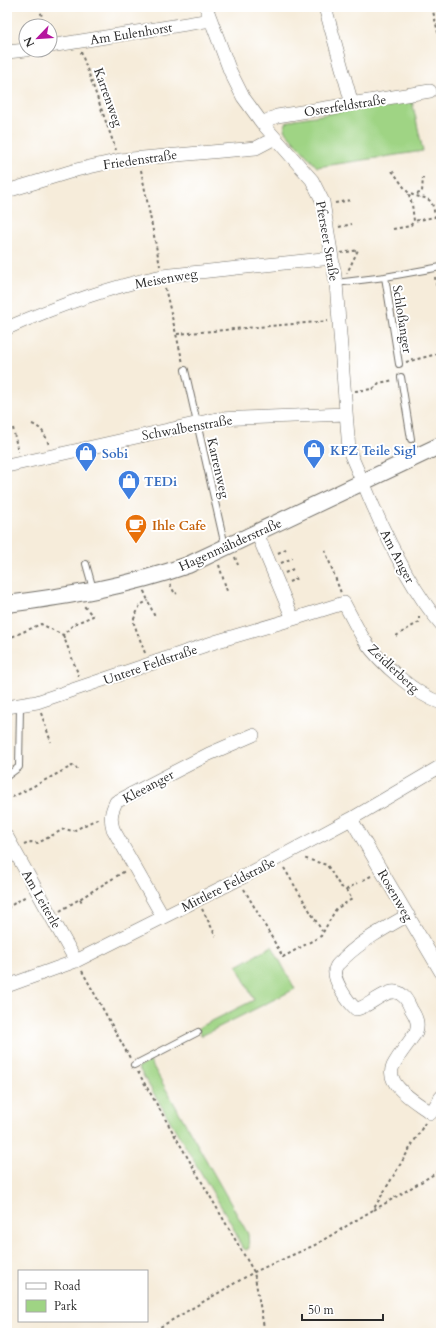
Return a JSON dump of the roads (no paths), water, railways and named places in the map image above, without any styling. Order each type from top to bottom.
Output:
[{"type":"street","name":"Pferseer Straße","points":[[206,7],[233,77],[243,97],[262,123],[312,180],[323,202],[332,256],[341,279],[339,319],[349,450],[363,483]]},
{"type":"street","points":[[325,7],[352,104]]},
{"type":"street","name":"Am Eulenhorst","points":[[58,45],[211,20]]},
{"type":"street","points":[[7,52],[18,51]]},
{"type":"street","name":"Osterfeldstraße","points":[[262,123],[277,116],[430,92]]},
{"type":"street","name":"Friedenstraße","points":[[7,191],[76,170],[120,160],[256,148],[275,138]]},
{"type":"street","name":"Meisenweg","points":[[7,328],[58,306],[144,280],[170,275],[332,256]]},
{"type":"street","name":"Schwalbenstraße","points":[[7,466],[197,422],[242,418],[346,414]]},
{"type":"street","name":"Hagenmähderstraße","points":[[7,604],[94,591],[156,576],[230,552],[257,533],[441,445]]},
{"type":"street","name":"Am Anger","points":[[363,483],[390,541],[416,588],[441,624]]},
{"type":"street","points":[[257,533],[294,619]]},
{"type":"street","name":"Untere Feldstraße","points":[[13,707],[37,702],[218,640],[294,619],[344,603]]},
{"type":"street","name":"Zeidlerberg","points":[[344,603],[366,642],[384,662],[416,690],[430,699],[441,703]]},
{"type":"street","name":"Kleeanger","points":[[163,917],[114,829],[111,820],[112,811],[116,802],[209,754],[253,735]]},
{"type":"street","name":"Mittlere Feldstraße","points":[[7,986],[76,961],[198,900],[352,819],[441,766]]},
{"type":"street","name":"Rosenweg","points":[[352,819],[441,972]]},
{"type":"street","name":"Am Leiterle","points":[[7,838],[37,889],[76,961]]},
{"type":"street","points":[[408,915],[367,938],[336,967],[334,974],[351,1005],[356,1009],[361,1008],[386,994],[394,992],[403,995],[416,1018],[418,1026],[416,1032],[393,1066],[391,1074],[398,1088],[431,1113],[441,1097]]},
{"type":"lane","name":"Schloßanger","points":[[341,279],[385,277],[441,267]]},
{"type":"lane","name":"Schloßanger","points":[[385,277],[399,364]]},
{"type":"lane","name":"Karrenweg","points":[[185,370],[230,552]]},
{"type":"lane","points":[[401,377],[411,439]]},
{"type":"lane","points":[[86,564],[94,591]]},
{"type":"lane","points":[[7,776],[19,766],[13,707]]},
{"type":"lane","points":[[134,1065],[198,1032]]},
{"type":"tram line","points":[[437,7],[441,22]]},
{"type":"place","name":"KFZ Teile Sigl","points":[[314,470]]},
{"type":"place","name":"Sobi","points":[[86,472]]},
{"type":"place","name":"TEDi","points":[[129,500]]},
{"type":"place","name":"Ihle Cafe","points":[[136,544]]}]
